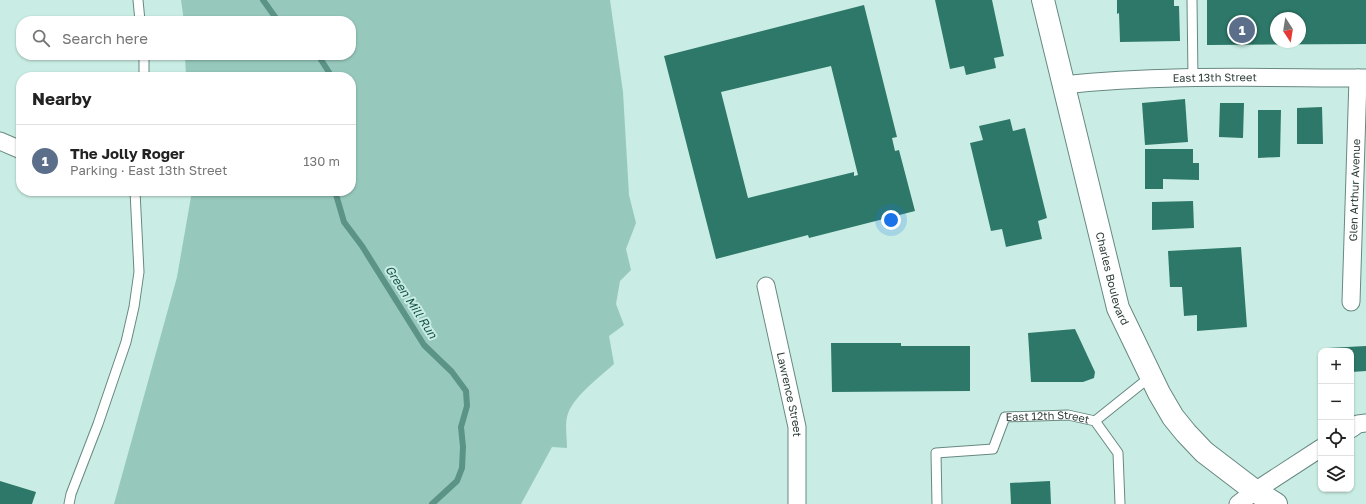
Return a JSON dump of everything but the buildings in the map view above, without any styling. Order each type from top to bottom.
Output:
[{"type":"main road","name":"Charles Boulevard","points":[[1043,0],[1118,308],[1159,393],[1186,433],[1204,452],[1276,504]]},
{"type":"street","name":"East 13th Street","points":[[1064,85],[1105,80],[1193,78],[1362,78]]},
{"type":"street","name":"Glen Arthur Avenue","points":[[1351,302],[1362,78]]},
{"type":"street","points":[[0,141],[16,148]]},
{"type":"street","name":"Lawrence Street","points":[[766,286],[797,427],[797,504]]},
{"type":"street","points":[[1354,427],[1358,424],[1366,424]]},
{"type":"street","points":[[1238,504],[1318,450]]},
{"type":"lane","points":[[138,0],[140,16]]},
{"type":"lane","points":[[1192,0],[1193,78]]},
{"type":"lane","points":[[144,60],[144,72]]},
{"type":"lane","points":[[68,504],[98,424],[126,342],[134,307],[140,272],[135,196]]},
{"type":"lane","points":[[1095,421],[1152,376]]},
{"type":"lane","name":"East 12th Street","points":[[936,504],[936,453],[993,450],[1005,417],[1068,415],[1095,421],[1118,453],[1120,504]]},
{"type":"green space","points":[[181,0],[610,0],[623,92],[629,195],[636,223],[626,249],[631,270],[620,281],[616,304],[624,325],[609,336],[614,364],[580,395],[570,410],[566,424],[567,448],[552,447],[521,504],[114,504],[177,277],[191,196],[356,196],[356,72],[186,72],[185,60],[356,60],[356,16],[183,16]]},
{"type":"waterway","name":"Green Mill Run","points":[[263,0],[274,16]]},
{"type":"waterway","name":"Green Mill Run","points":[[321,60],[329,72]]},
{"type":"waterway","name":"Green Mill Run","points":[[336,196],[344,222],[362,246],[424,345],[452,372],[466,391],[467,406],[461,427],[463,447],[462,468],[457,481],[432,504]]},
{"type":"place","name":"The Jolly Roger","points":[[1242,30]]}]
